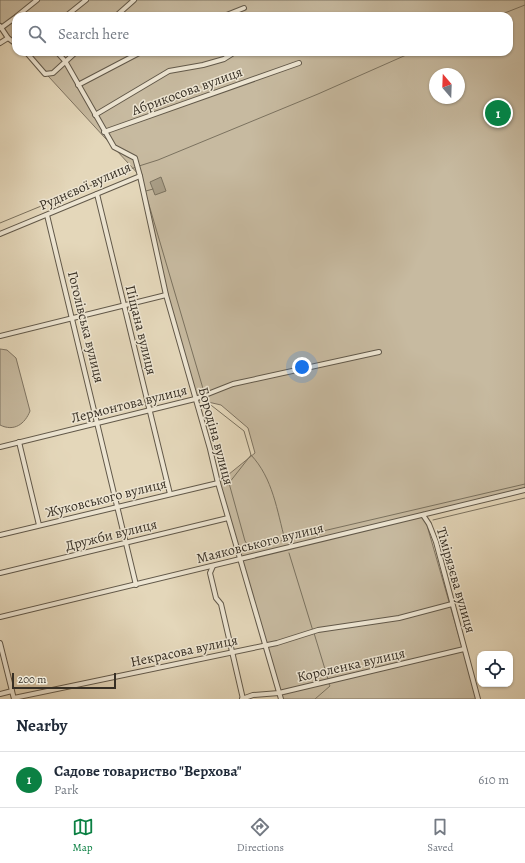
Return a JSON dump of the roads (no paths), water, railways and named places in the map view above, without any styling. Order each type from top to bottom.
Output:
[{"type":"street","points":[[21,12],[37,0]]},
{"type":"street","points":[[71,12],[86,0]]},
{"type":"street","points":[[120,12],[134,0]]},
{"type":"street","points":[[234,12],[244,8]]},
{"type":"street","points":[[12,19],[1,27],[8,38],[12,41]]},
{"type":"street","points":[[0,43],[8,38]]},
{"type":"street","points":[[29,56],[45,74],[53,73],[71,56]]},
{"type":"street","name":"Руднєвої вулиця","points":[[0,234],[97,194],[140,174],[134,158],[114,147],[104,132],[65,61],[61,56]]},
{"type":"street","points":[[78,85],[133,56]]},
{"type":"street","points":[[95,115],[169,71],[217,61],[229,56]]},
{"type":"street","name":"Абрикосова вулиця","points":[[104,132],[299,63]]},
{"type":"street","name":"Бородіна вулиця","points":[[140,174],[166,295],[280,699]]},
{"type":"street","name":"Піщана вулиця","points":[[97,194],[170,494]]},
{"type":"street","name":"Гоголівська вулиця","points":[[47,215],[136,585]]},
{"type":"street","points":[[0,336],[166,295]]},
{"type":"street","name":"Лермонтова вулиця","points":[[0,447],[195,399],[233,384],[379,352]]},
{"type":"street","points":[[19,442],[39,525]]},
{"type":"street","name":"Жуковського вулиця","points":[[0,535],[218,483]]},
{"type":"street","name":"Маяковського вулиця","points":[[0,617],[525,490]]},
{"type":"street","name":"Тімірязєва вулиця","points":[[424,515],[436,542],[478,699]]},
{"type":"street","name":"Дружби вулиця","points":[[0,573],[228,518]]},
{"type":"street","points":[[214,566],[210,573],[216,598],[221,604],[243,699]]},
{"type":"street","name":"Некрасова вулиця","points":[[14,698],[277,643],[318,630],[399,618],[452,604]]},
{"type":"street","points":[[0,644],[14,698]]},
{"type":"street","name":"Короленка вулиця","points":[[243,699],[254,695],[279,693],[464,649]]},
{"type":"street","points":[[0,694],[12,691]]},
{"type":"waterway","points":[[507,12],[525,5]]},
{"type":"waterway","points":[[139,166],[158,160],[318,94],[404,56]]},
{"type":"waterway","points":[[0,223],[136,167]]},
{"type":"waterway","points":[[146,191],[153,189]]},
{"type":"waterway","points":[[147,198],[204,392]]},
{"type":"waterway","points":[[207,402],[244,431],[251,455],[229,483],[245,541],[250,548],[525,484]]},
{"type":"waterway","points":[[251,455],[258,464],[269,484],[277,506],[285,540]]},
{"type":"waterway","points":[[433,520],[525,498]]},
{"type":"waterway","points":[[289,553],[313,631]]},
{"type":"waterway","points":[[314,633],[328,679]]},
{"type":"waterway","points":[[315,699],[330,686],[329,684]]},
{"type":"place","name":"Садове товариство \"Верхова\"","points":[[498,113]]}]
